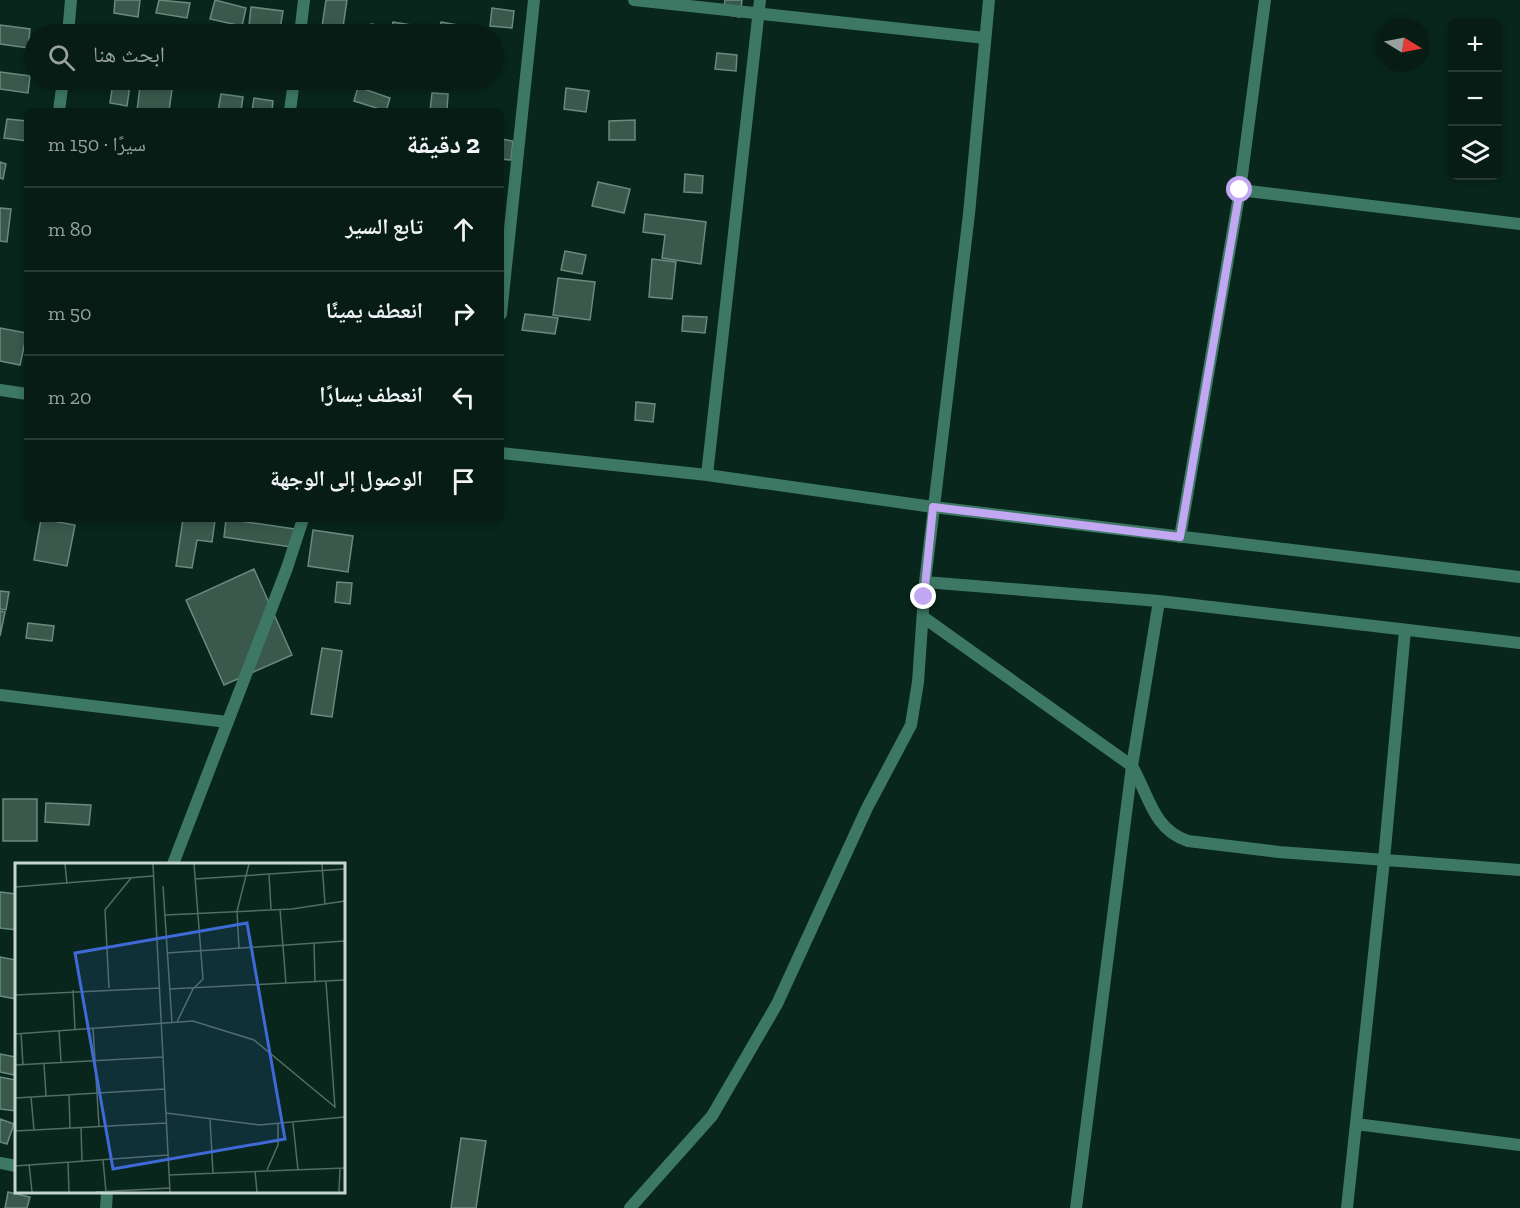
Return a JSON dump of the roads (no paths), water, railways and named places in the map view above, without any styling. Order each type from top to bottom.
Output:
[{"type":"street","points":[[69,24],[72,0]]},
{"type":"street","points":[[301,24],[304,0]]},
{"type":"street","points":[[504,285],[534,0]]},
{"type":"street","points":[[634,0],[985,38]]},
{"type":"street","points":[[707,475],[759,0]]},
{"type":"street","points":[[630,1208],[712,1116],[777,1004],[867,808],[911,725],[918,682],[933,507],[969,214],[989,0]]},
{"type":"street","points":[[1180,537],[1240,190],[1265,0]]},
{"type":"street","points":[[59,108],[62,90]]},
{"type":"street","points":[[290,108],[293,90]]},
{"type":"street","points":[[1240,190],[1520,224]]},
{"type":"street","points":[[0,390],[24,394]]},
{"type":"street","points":[[504,453],[707,475],[933,507],[1520,577]]},
{"type":"street","points":[[173,863],[287,568],[302,522]]},
{"type":"street","points":[[925,582],[1159,600],[1520,643]]},
{"type":"street","points":[[1076,1208],[1132,766],[1159,600]]},
{"type":"street","points":[[923,617],[1132,766],[1155,814],[1175,837],[1188,841],[1279,852],[1520,870]]},
{"type":"street","points":[[1347,1208],[1406,630]]},
{"type":"street","points":[[0,695],[227,722]]},
{"type":"street","points":[[1356,1124],[1520,1145]]},
{"type":"street","points":[[0,1163],[15,1166]]},
{"type":"street","points":[[106,1208],[107,1193]]}]
